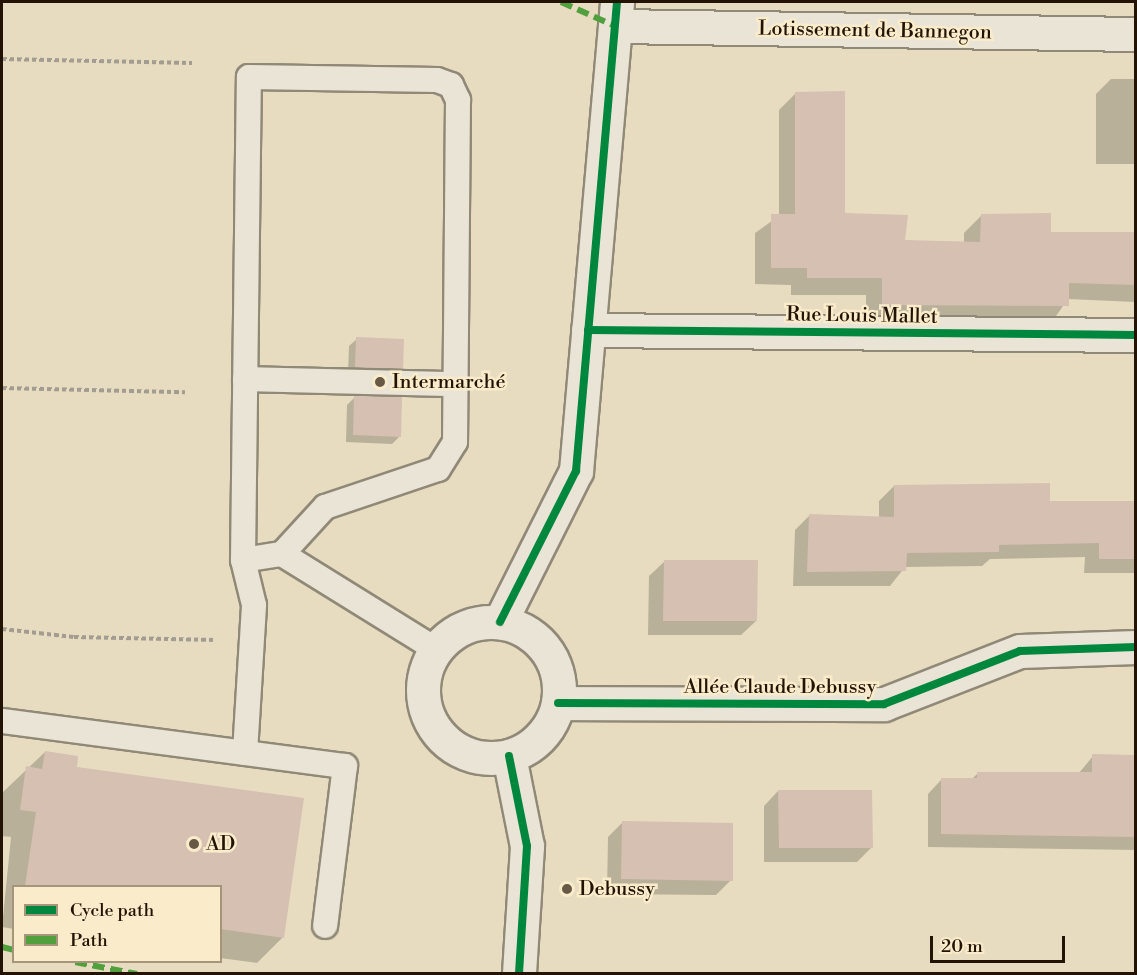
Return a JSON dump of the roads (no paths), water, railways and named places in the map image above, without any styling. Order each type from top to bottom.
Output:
[{"type":"street","name":"Lotissement de Bannegon","points":[[616,14],[1136,34]]},
{"type":"street","points":[[500,622],[576,471],[616,14]]},
{"type":"street","name":"Rue Louis Mallet","points":[[588,330],[1136,335]]},
{"type":"street","points":[[500,622],[534,636],[546,650],[555,666],[558,703],[541,737],[509,756],[472,756],[440,737],[423,703],[426,666],[435,649],[464,627],[500,622]]},
{"type":"street","name":"Allée Claude Debussy","points":[[558,703],[885,704],[1020,651],[1136,647]]},
{"type":"street","points":[[509,756],[528,846],[519,974]]},
{"type":"lane","points":[[243,560],[282,554],[325,507],[438,469],[455,442],[458,100],[451,85],[436,80],[249,77],[243,560],[254,605],[245,753]]},
{"type":"lane","points":[[245,379],[455,384]]},
{"type":"lane","points":[[282,554],[435,649]]},
{"type":"lane","points":[[2,720],[345,766],[325,926]]},
{"type":"place","name":"Intermarché","points":[[380,382]]},
{"type":"place","name":"AD","points":[[194,844]]},
{"type":"place","name":"Debussy","points":[[567,889]]}]
